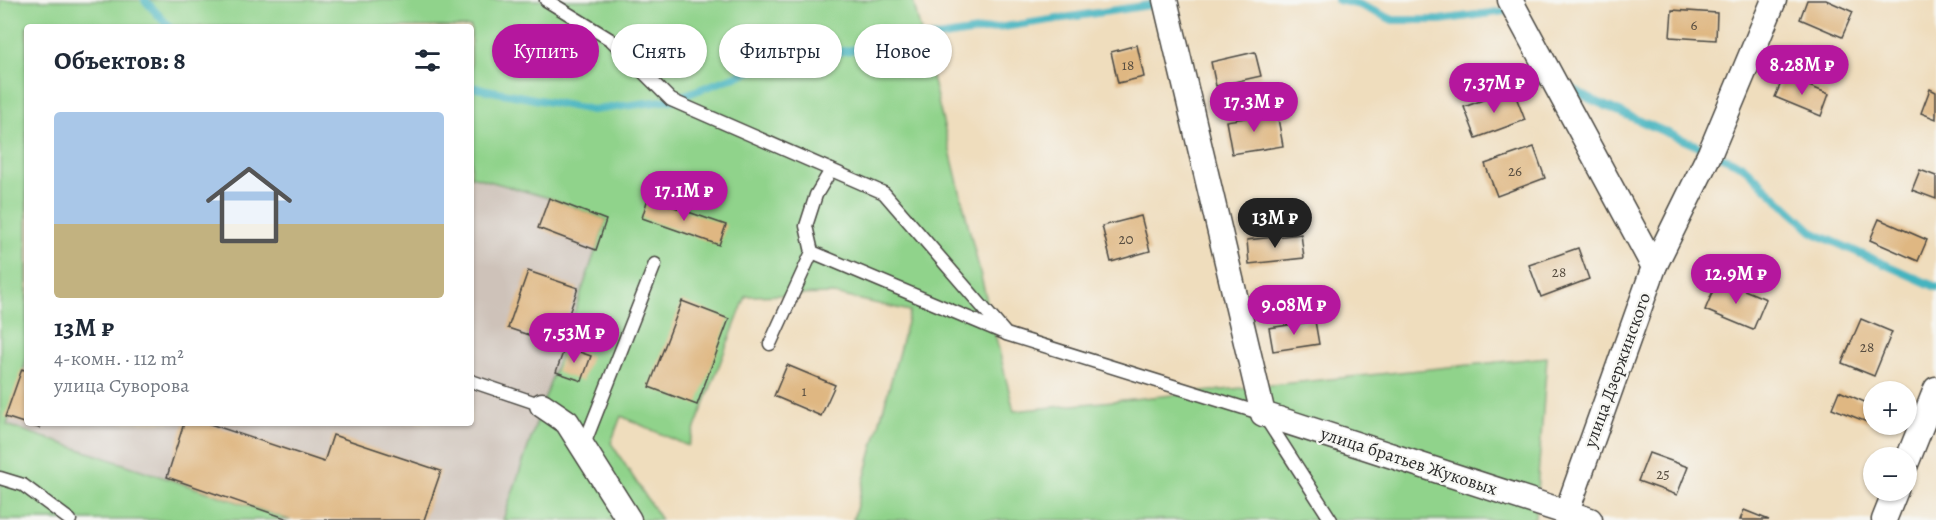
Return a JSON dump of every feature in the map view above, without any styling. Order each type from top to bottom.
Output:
[{"type":"street","points":[[1165,0],[1263,414]]},
{"type":"street","points":[[1510,0],[1654,267]]},
{"type":"street","name":"улица Дзержинского","points":[[1567,511],[1654,267],[1710,153],[1774,0]]},
{"type":"street","points":[[1913,447],[1936,389]]},
{"type":"street","points":[[542,405],[567,422],[629,520]]},
{"type":"street","name":"улица братьев Жуковых","points":[[1263,414],[1590,520]]},
{"type":"street","points":[[1884,520],[1892,501]]},
{"type":"lane","points":[[546,0],[611,40],[671,100],[884,193],[1006,334]]},
{"type":"lane","points":[[770,344],[812,252],[807,226],[816,195],[831,170]]},
{"type":"lane","points":[[812,252],[1006,334],[1263,414],[1331,520]]},
{"type":"lane","points":[[583,448],[655,264]]},
{"type":"lane","points":[[474,382],[542,405]]},
{"type":"lane","points":[[0,478],[22,485],[70,520]]},
{"type":"shaded area","points":[[474,177],[549,198],[606,220],[503,520],[291,520],[7,425],[24,368],[24,426],[474,426]]},
{"type":"green space","points":[[0,0],[913,0],[919,24],[854,24],[854,78],[932,78],[1014,411],[1547,357],[1535,518],[1530,520],[853,520],[910,311],[834,294],[746,296],[688,446],[621,416],[611,443],[661,520],[503,520],[606,220],[549,198],[474,177],[474,24],[24,24],[24,368],[7,425],[291,520],[0,520]]},
{"type":"building","points":[[1807,0],[1826,0],[1853,12],[1842,37],[1800,19]]},
{"type":"building","points":[[1672,10],[1717,13],[1716,40],[1670,37]]},
{"type":"building","points":[[1137,45],[1144,77],[1118,83],[1111,52]]},
{"type":"building","points":[[1255,52],[1261,76],[1216,86],[1211,62]]},
{"type":"building","points":[[1784,76],[1829,94],[1821,116],[1775,97]]},
{"type":"building","points":[[1513,89],[1525,120],[1476,138],[1464,107]]},
{"type":"building","points":[[1930,89],[1936,92],[1936,119],[1921,113]]},
{"type":"building","points":[[1277,113],[1283,146],[1232,154],[1226,121]]},
{"type":"building","points":[[1534,147],[1545,178],[1497,196],[1485,164]]},
{"type":"building","points":[[1920,170],[1936,176],[1936,199],[1912,190]]},
{"type":"building","points":[[549,198],[606,220],[596,250],[538,228]]},
{"type":"building","points":[[648,198],[726,225],[719,245],[642,218]]},
{"type":"building","points":[[1141,216],[1150,251],[1111,262],[1102,226]]},
{"type":"building","points":[[1879,219],[1927,240],[1918,261],[1870,240]]},
{"type":"building","points":[[1301,234],[1304,258],[1249,264],[1247,240]]},
{"type":"building","points":[[1578,248],[1589,279],[1541,297],[1529,265]]},
{"type":"building","points":[[528,271],[578,288],[558,345],[508,328]]},
{"type":"building","points":[[1718,279],[1766,299],[1753,330],[1705,310]]},
{"type":"building","points":[[682,301],[729,319],[697,405],[649,387]]},
{"type":"building","points":[[1861,319],[1892,332],[1874,376],[1842,363]]},
{"type":"building","points":[[1315,321],[1319,344],[1273,351],[1269,328]]},
{"type":"building","points":[[565,347],[591,356],[582,381],[556,372]]},
{"type":"building","points":[[787,365],[835,385],[821,416],[774,396]]},
{"type":"building","points":[[22,369],[24,370],[24,423],[5,417]]},
{"type":"building","points":[[1839,391],[1863,401],[1863,420],[1832,408]]},
{"type":"building","points":[[183,426],[216,426],[324,462],[333,435],[441,471],[424,520],[291,520],[167,477]]},
{"type":"building","points":[[1649,453],[1688,467],[1677,495],[1638,481]]},
{"type":"building","points":[[1744,510],[1769,520],[1740,520]]},
{"type":"waterway","points":[[145,0],[166,24]]},
{"type":"waterway","points":[[1338,0],[1360,5],[1393,20],[1440,20],[1513,10]]},
{"type":"waterway","points":[[474,88],[592,110],[671,100],[778,61],[1163,3]]},
{"type":"waterway","points":[[1561,82],[1590,99],[1743,166],[1814,233],[1936,287]]}]
